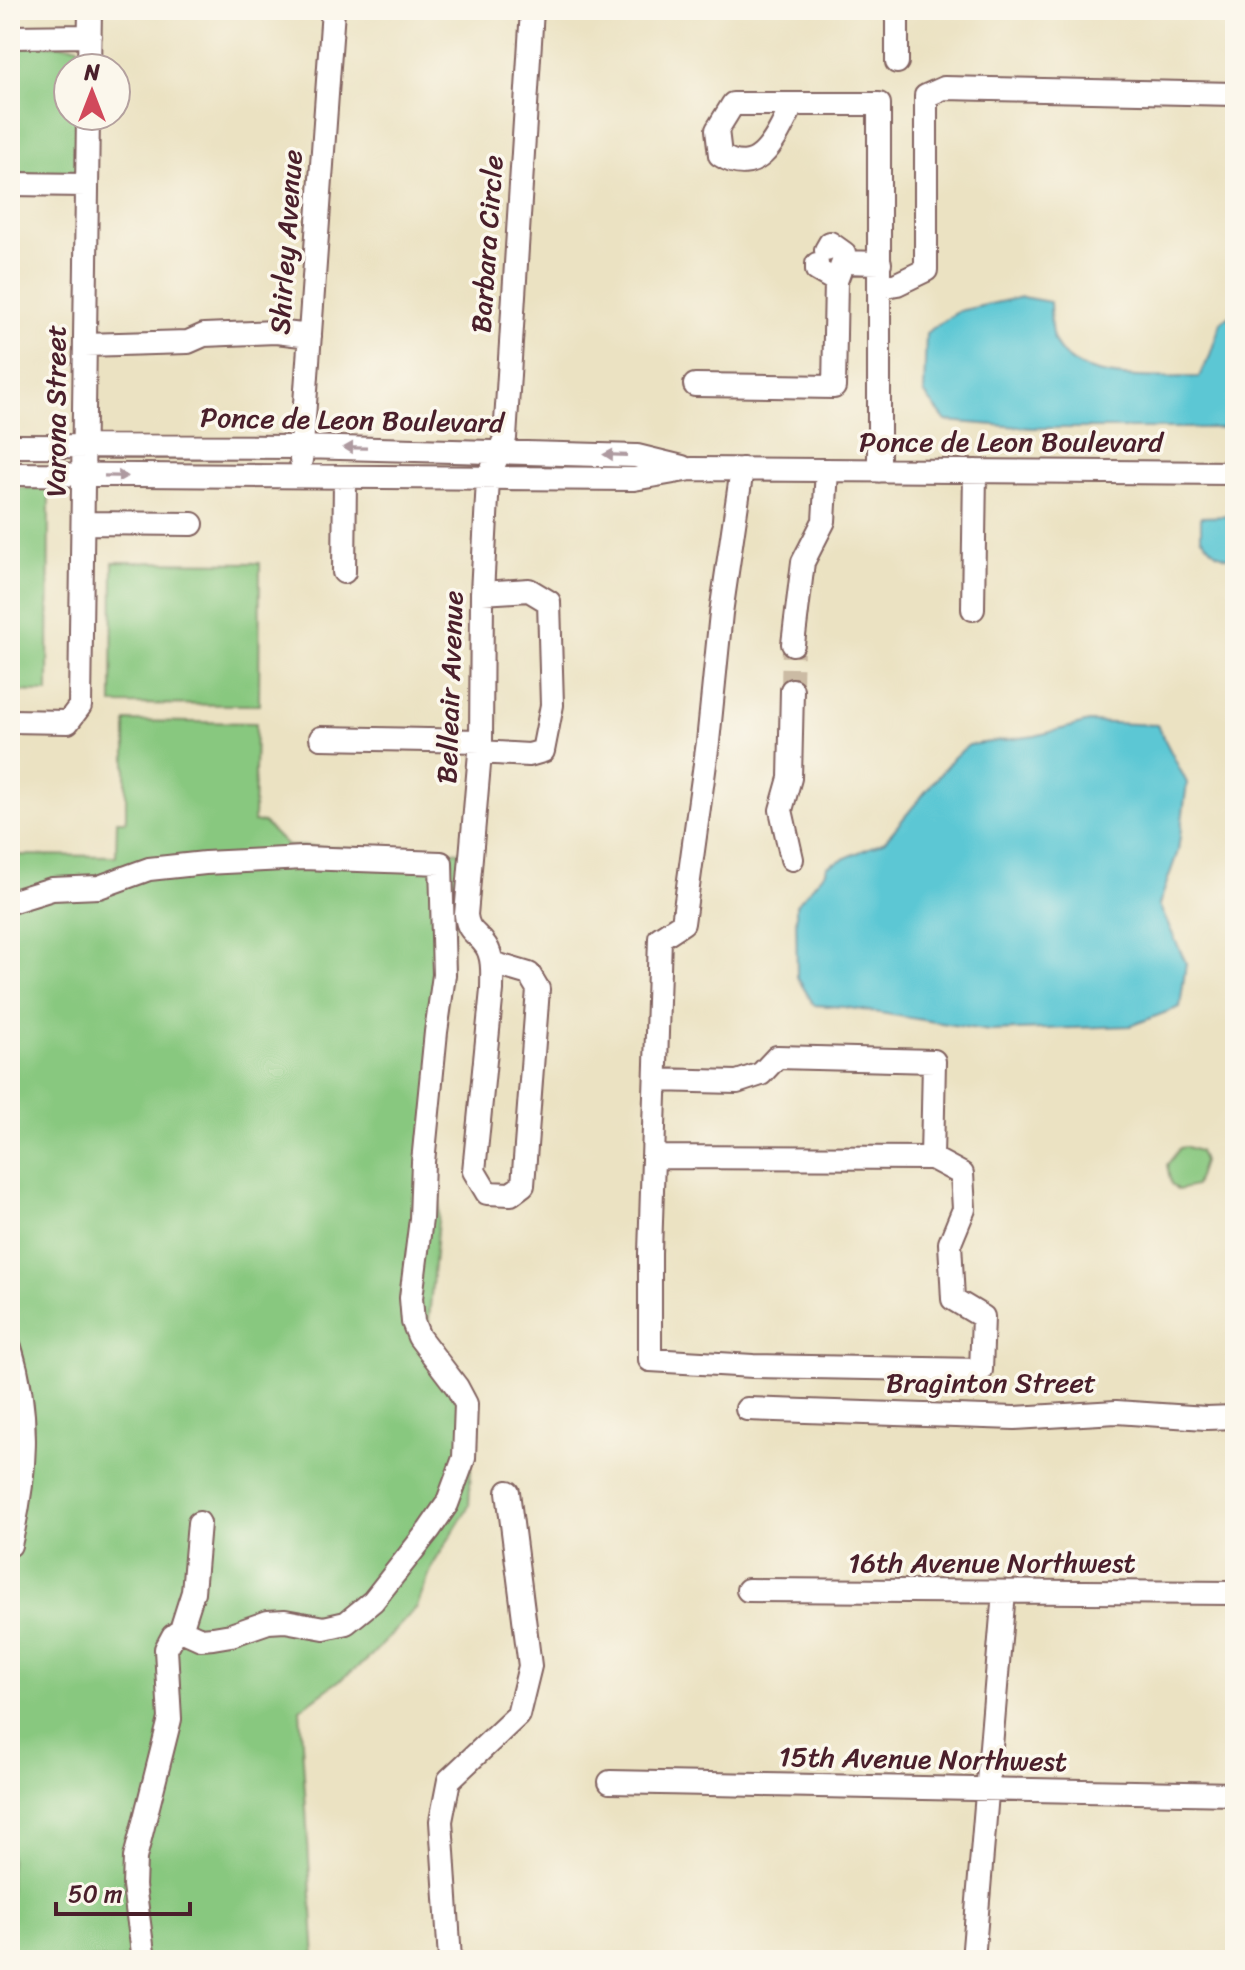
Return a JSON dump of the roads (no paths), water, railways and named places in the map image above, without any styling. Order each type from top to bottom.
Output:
[{"type":"street","points":[[90,10],[90,52]]},
{"type":"street","name":"Shirley Avenue","points":[[300,478],[333,10]]},
{"type":"street","name":"Barbara Circle","points":[[488,479],[505,438],[532,10]]},
{"type":"street","points":[[897,10],[897,62]]},
{"type":"street","points":[[10,37],[90,36]]},
{"type":"street","points":[[880,287],[897,284],[926,270],[926,96],[944,88],[1235,94]]},
{"type":"street","points":[[793,104],[879,104],[879,471]]},
{"type":"street","name":"Varona Street","points":[[10,721],[68,722],[80,706],[88,132]]},
{"type":"street","points":[[10,184],[86,185]]},
{"type":"street","points":[[695,385],[834,387],[831,264],[880,263]]},
{"type":"street","points":[[85,345],[188,342],[204,335],[276,332],[310,336]]},
{"type":"street","name":"Ponce de Leon Boulevard","points":[[10,446],[302,447],[637,456],[691,469]]},
{"type":"street","name":"Ponce de Leon Boulevard","points":[[10,474],[634,479],[691,469],[1235,473]]},
{"type":"street","points":[[654,1157],[932,1158],[962,1174],[964,1209],[950,1243],[953,1299],[983,1317],[981,1370],[753,1366],[650,1360],[650,1253],[660,938],[683,923],[742,469]]},
{"type":"street","points":[[793,644],[803,562],[824,521],[827,470]]},
{"type":"street","points":[[973,609],[975,471]]},
{"type":"street","points":[[344,572],[345,479]]},
{"type":"street","name":"Belleair Avenue","points":[[488,479],[482,593],[480,747],[468,927],[488,948],[492,963]]},
{"type":"street","points":[[84,523],[192,524]]},
{"type":"street","points":[[321,738],[480,747],[529,755],[543,751],[552,705],[549,602],[529,590],[482,593]]},
{"type":"street","points":[[792,690],[790,778],[781,810],[792,859]]},
{"type":"street","points":[[10,902],[52,889],[99,887],[149,869],[205,863],[303,858],[441,863],[444,975],[411,1298],[413,1322],[419,1337],[466,1404],[461,1469],[447,1504],[429,1530],[373,1601],[346,1623],[324,1628],[285,1621],[268,1622],[231,1635],[201,1639],[181,1630]]},
{"type":"street","points":[[492,963],[529,974],[538,989],[523,1185],[511,1194],[487,1193],[474,1171],[492,963]]},
{"type":"street","points":[[656,1080],[737,1082],[761,1074],[777,1057],[934,1061],[932,1158]]},
{"type":"street","points":[[10,1347],[21,1398],[25,1471],[10,1545]]},
{"type":"street","name":"Braginton Street","points":[[747,1409],[1015,1418],[1116,1412],[1235,1417]]},
{"type":"street","points":[[450,1960],[441,1821],[449,1780],[518,1715],[530,1666],[508,1492]]},
{"type":"street","points":[[144,1960],[134,1886],[135,1858],[170,1719],[166,1649],[173,1636],[181,1630],[193,1592],[199,1523]]},
{"type":"street","name":"16th Avenue Northwest","points":[[748,1590],[1235,1593]]},
{"type":"street","points":[[973,1960],[1004,1592]]},
{"type":"street","name":"15th Avenue Northwest","points":[[610,1782],[1235,1794]]},
{"type":"water","points":[[1022,297],[1050,302],[1054,340],[1064,355],[1097,372],[1118,376],[1199,377],[1221,322],[1235,312],[1235,428],[1032,428],[946,421],[924,393],[926,333],[959,311]]},
{"type":"water","points":[[1235,516],[1235,560],[1216,553],[1201,537],[1201,517]]},
{"type":"water","points":[[1089,722],[1157,725],[1187,783],[1178,851],[1159,905],[1186,963],[1180,1007],[1130,1026],[989,1031],[844,1007],[814,1005],[797,977],[796,905],[827,866],[885,841],[954,757],[969,745],[1035,736]]},
{"type":"tunnel","points":[[792,690],[793,644]]}]
